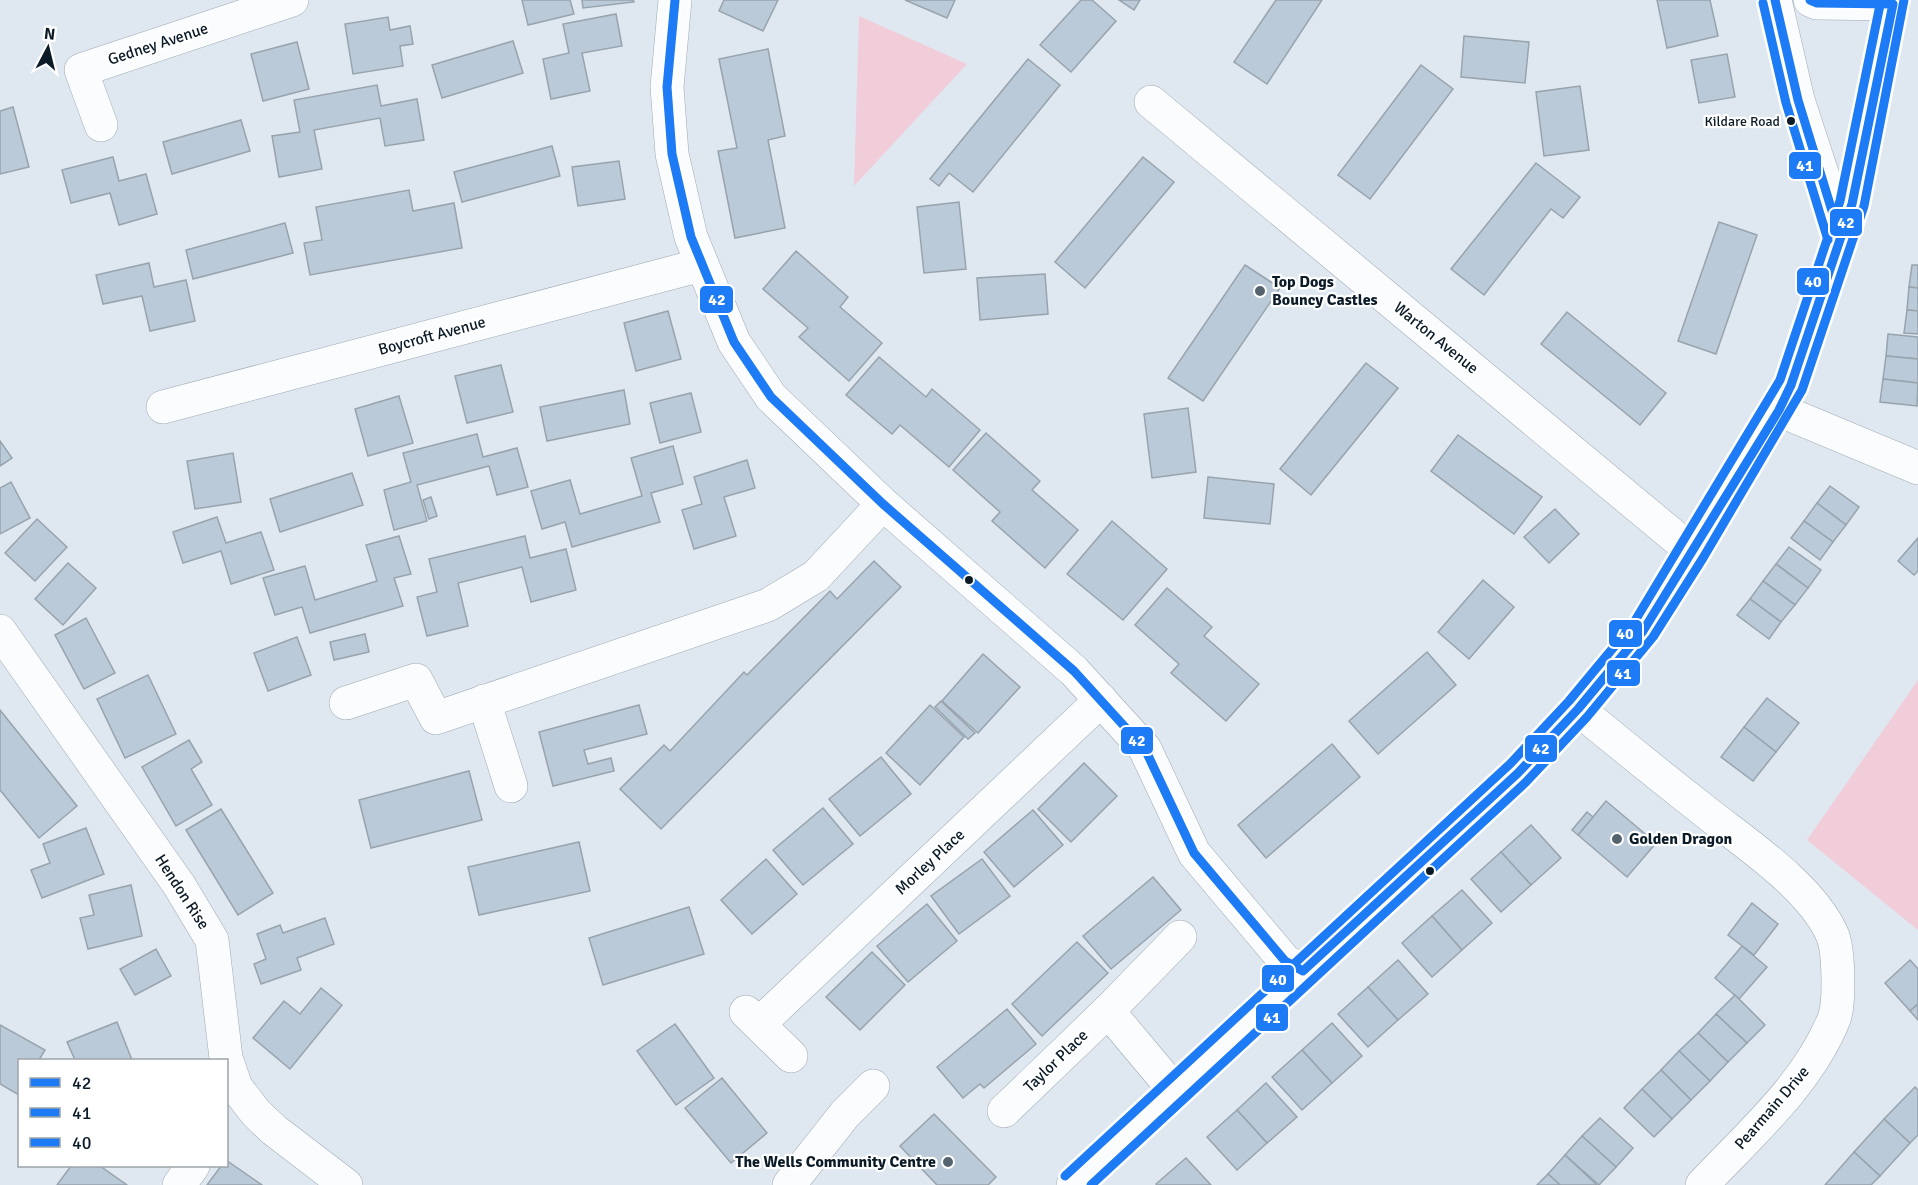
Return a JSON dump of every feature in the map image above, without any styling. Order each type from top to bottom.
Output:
[{"type":"street","name":"Gedney Avenue","points":[[101,125],[81,70],[292,0]]},
{"type":"street","points":[[675,0],[667,87],[672,154],[691,237],[734,342],[771,398],[883,504],[1074,671],[1101,700],[1145,749],[1194,853],[1285,961],[1303,971]]},
{"type":"street","points":[[1775,0],[1798,100],[1832,204],[1840,237]]},
{"type":"street","points":[[1073,1185],[1518,773],[1578,710],[1643,631],[1670,605],[1693,552],[1779,410],[1791,386],[1852,204],[1893,2],[1817,3],[1810,0]]},
{"type":"street","name":"Warton Avenue","points":[[1151,102],[1693,552]]},
{"type":"street","name":"Boycroft Avenue","points":[[163,407],[701,265]]},
{"type":"street","points":[[1779,410],[1918,468]]},
{"type":"street","points":[[346,703],[416,680],[436,718],[768,605],[816,576],[883,504]]},
{"type":"street","name":"Hendon Rise","points":[[0,631],[179,885],[212,940],[226,1059]]},
{"type":"street","name":"Morley Place","points":[[791,1056],[752,1018],[1101,700]]},
{"type":"street","points":[[484,701],[511,786]]},
{"type":"street","name":"Pearmain Drive","points":[[1578,710],[1695,819],[1778,868],[1815,907],[1833,934],[1838,966],[1835,1016],[1817,1054],[1788,1094],[1702,1185]]},
{"type":"street","name":"Taylor Place","points":[[1004,1111],[1108,1011],[1180,937]]},
{"type":"street","points":[[1108,1011],[1175,1091]]},
{"type":"street","name":"Hendon Rise","points":[[228,1064],[236,1087],[234,1105],[256,1113],[274,1130],[346,1185]]},
{"type":"street","points":[[789,1185],[845,1114],[873,1086]]},
{"type":"street","points":[[179,1185],[192,1167]]},
{"type":"shaded area","points":[[859,16],[967,64],[854,186]]},
{"type":"shaded area","points":[[1918,680],[1918,930],[1807,840]]},
{"type":"building","points":[[522,0],[570,0],[574,14],[528,25]]},
{"type":"building","points":[[582,0],[633,0],[634,2],[583,8]]},
{"type":"building","points":[[724,0],[778,0],[763,31],[719,11]]},
{"type":"building","points":[[905,0],[955,0],[947,18]]},
{"type":"building","points":[[1081,0],[1092,0],[1116,21],[1071,72],[1040,45]]},
{"type":"building","points":[[1119,0],[1140,0],[1134,10]]},
{"type":"building","points":[[1276,0],[1322,0],[1267,84],[1234,62]]},
{"type":"building","points":[[1657,0],[1710,0],[1718,36],[1667,48]]},
{"type":"building","points":[[616,14],[622,46],[582,53],[590,91],[551,99],[543,59],[569,53],[563,24]]},
{"type":"building","points":[[388,17],[390,30],[410,26],[413,44],[400,46],[403,66],[353,74],[345,24]]},
{"type":"building","points":[[1464,36],[1529,42],[1525,83],[1461,77]]},
{"type":"building","points":[[513,41],[523,73],[442,98],[432,65]]},
{"type":"building","points":[[297,42],[309,89],[263,101],[251,54]]},
{"type":"building","points":[[768,49],[785,136],[768,140],[785,228],[735,238],[718,151],[737,148],[719,59]]},
{"type":"building","points":[[1727,54],[1735,97],[1699,103],[1691,60]]},
{"type":"building","points":[[1028,59],[1060,85],[973,192],[949,173],[939,186],[930,179]]},
{"type":"building","points":[[1421,65],[1453,89],[1370,199],[1338,175]]},
{"type":"building","points":[[377,85],[381,106],[417,99],[424,140],[385,146],[380,118],[314,130],[322,169],[279,177],[272,136],[300,132],[294,100]]},
{"type":"building","points":[[1580,86],[1589,150],[1544,156],[1536,92]]},
{"type":"building","points":[[13,107],[29,167],[0,174],[0,111]]},
{"type":"building","points":[[241,120],[250,151],[172,174],[163,142]]},
{"type":"building","points":[[552,146],[560,176],[462,202],[454,172]]},
{"type":"building","points":[[113,157],[119,181],[146,174],[157,214],[119,225],[110,193],[71,203],[62,170]]},
{"type":"building","points":[[1143,157],[1174,182],[1085,288],[1055,262]]},
{"type":"building","points":[[619,161],[625,199],[578,206],[572,167]]},
{"type":"building","points":[[1536,163],[1580,197],[1563,218],[1551,209],[1484,295],[1451,269]]},
{"type":"building","points":[[409,190],[413,211],[454,203],[462,248],[310,275],[304,243],[322,240],[316,207]]},
{"type":"building","points":[[959,202],[966,269],[924,273],[917,207]]},
{"type":"building","points":[[1719,222],[1757,235],[1716,354],[1678,341]]},
{"type":"building","points":[[285,223],[293,253],[193,279],[186,250]]},
{"type":"building","points":[[796,251],[848,297],[840,307],[882,343],[849,381],[799,337],[808,328],[763,289]]},
{"type":"building","points":[[149,263],[154,287],[186,280],[195,321],[150,331],[142,296],[103,304],[96,275]]},
{"type":"building","points":[[1245,265],[1280,288],[1203,401],[1168,378]]},
{"type":"building","points":[[1912,265],[1918,265],[1918,288],[1909,287]]},
{"type":"building","points":[[1045,274],[1048,314],[980,320],[977,278]]},
{"type":"building","points":[[1909,287],[1918,288],[1918,311],[1907,310]]},
{"type":"building","points":[[1907,310],[1918,311],[1918,334],[1904,333]]},
{"type":"building","points":[[668,311],[681,359],[636,371],[624,323]]},
{"type":"building","points":[[1567,312],[1666,393],[1640,425],[1541,344]]},
{"type":"building","points":[[1888,334],[1918,337],[1918,359],[1886,356]]},
{"type":"building","points":[[1886,356],[1918,359],[1918,383],[1883,379]]},
{"type":"building","points":[[879,357],[926,397],[932,389],[980,430],[949,467],[900,425],[892,434],[846,395]]},
{"type":"building","points":[[1366,363],[1398,388],[1311,495],[1280,469]]},
{"type":"building","points":[[501,365],[513,412],[467,423],[455,376]]},
{"type":"building","points":[[1883,379],[1918,383],[1917,406],[1880,402]]},
{"type":"building","points":[[624,390],[630,424],[547,441],[540,407]]},
{"type":"building","points":[[691,393],[701,432],[660,443],[650,403]]},
{"type":"building","points":[[399,396],[413,443],[368,456],[355,409]]},
{"type":"building","points":[[1188,408],[1196,472],[1152,478],[1144,414]]},
{"type":"building","points":[[986,433],[1040,481],[1032,490],[1078,530],[1045,568],[992,521],[1000,512],[953,470]]},
{"type":"building","points":[[477,434],[483,457],[517,448],[528,487],[497,495],[489,466],[417,485],[427,521],[394,530],[384,490],[411,482],[403,453]]},
{"type":"building","points":[[1458,435],[1542,497],[1514,534],[1431,471]]},
{"type":"building","points":[[0,441],[12,458],[0,466]]},
{"type":"building","points":[[673,446],[683,484],[651,493],[660,522],[572,547],[565,522],[542,529],[531,491],[570,480],[580,514],[642,496],[631,458]]},
{"type":"building","points":[[233,453],[241,502],[195,509],[187,461]]},
{"type":"building","points":[[747,460],[755,488],[724,497],[736,536],[694,549],[682,510],[702,504],[694,477]]},
{"type":"building","points":[[352,473],[363,505],[280,532],[270,499]]},
{"type":"building","points":[[1208,477],[1274,484],[1270,524],[1204,518]]},
{"type":"building","points":[[11,482],[30,518],[0,534],[0,488]]},
{"type":"building","points":[[1830,486],[1859,507],[1846,525],[1817,503]]},
{"type":"building","points":[[431,497],[437,516],[429,519],[423,500]]},
{"type":"building","points":[[1817,503],[1846,525],[1833,542],[1804,521]]},
{"type":"building","points":[[1555,509],[1579,534],[1549,563],[1524,537]]},
{"type":"building","points":[[217,517],[226,543],[261,532],[274,570],[231,584],[221,551],[183,563],[173,532]]},
{"type":"building","points":[[37,519],[67,547],[35,581],[5,553]]},
{"type":"building","points":[[1112,521],[1167,569],[1123,620],[1067,574]]},
{"type":"building","points":[[1804,521],[1833,542],[1820,560],[1791,538]]},
{"type":"building","points":[[399,536],[411,574],[394,578],[403,606],[310,633],[302,607],[275,615],[263,578],[305,566],[315,600],[377,581],[366,545]]},
{"type":"building","points":[[525,536],[530,558],[566,549],[576,590],[531,602],[522,567],[458,583],[468,626],[427,636],[417,597],[437,592],[429,559]]},
{"type":"building","points":[[1918,538],[1918,571],[1914,575],[1898,561]]},
{"type":"building","points":[[1789,547],[1821,570],[1808,588],[1776,564]]},
{"type":"building","points":[[874,561],[901,587],[661,829],[620,789],[664,745],[670,751],[744,672],[747,675],[830,591],[837,599]]},
{"type":"building","points":[[68,563],[96,588],[63,625],[35,599]]},
{"type":"building","points":[[1776,564],[1808,588],[1795,605],[1763,581]]},
{"type":"building","points":[[1483,580],[1514,607],[1469,659],[1438,632]]},
{"type":"building","points":[[1763,581],[1795,605],[1781,622],[1750,599]]},
{"type":"building","points":[[1167,588],[1212,627],[1204,636],[1259,684],[1226,721],[1171,673],[1179,664],[1135,625]]},
{"type":"building","points":[[1750,599],[1781,622],[1769,639],[1737,615]]},
{"type":"building","points":[[86,618],[115,673],[84,689],[55,635]]},
{"type":"building","points":[[365,634],[369,652],[334,660],[330,642]]},
{"type":"building","points":[[297,637],[311,675],[268,691],[254,653]]},
{"type":"building","points":[[1427,652],[1456,685],[1378,754],[1349,721]]},
{"type":"building","points":[[983,654],[1020,687],[978,733],[942,701]]},
{"type":"building","points":[[148,675],[176,734],[125,758],[97,699]]},
{"type":"building","points":[[1767,698],[1799,723],[1776,752],[1744,727]]},
{"type":"building","points":[[941,701],[975,733],[968,739],[935,707]]},
{"type":"building","points":[[639,705],[647,734],[584,750],[588,764],[611,758],[614,771],[553,786],[539,732]]},
{"type":"building","points":[[930,705],[964,737],[920,785],[886,753]]},
{"type":"building","points":[[0,710],[77,806],[39,838],[0,790]]},
{"type":"building","points":[[1744,727],[1776,752],[1753,781],[1721,757]]},
{"type":"building","points":[[189,740],[202,762],[191,769],[212,805],[176,826],[142,767]]},
{"type":"building","points":[[1332,744],[1360,777],[1266,858],[1238,825]]},
{"type":"building","points":[[881,757],[911,794],[860,836],[829,799]]},
{"type":"building","points":[[1084,763],[1117,796],[1071,842],[1038,809]]},
{"type":"building","points":[[469,771],[482,820],[371,848],[359,800]]},
{"type":"building","name":"Golden Dragon","points":[[1606,801],[1656,843],[1627,877],[1578,835]]},
{"type":"building","points":[[823,808],[853,844],[803,885],[773,850]]},
{"type":"building","points":[[221,809],[273,893],[238,915],[186,830]]},
{"type":"building","points":[[1033,810],[1063,845],[1014,887],[984,852]]},
{"type":"building","points":[[1587,812],[1593,817],[1578,835],[1572,830]]},
{"type":"building","points":[[1531,825],[1561,858],[1531,885],[1501,852]]},
{"type":"building","points":[[86,828],[104,874],[42,898],[31,870],[50,863],[43,844]]},
{"type":"building","points":[[579,842],[590,891],[479,915],[468,867]]},
{"type":"building","points":[[1501,852],[1531,885],[1501,912],[1471,879]]},
{"type":"building","points":[[766,859],[797,894],[752,934],[721,900]]},
{"type":"building","points":[[982,859],[1010,896],[959,934],[931,896]]},
{"type":"building","points":[[1153,877],[1181,910],[1111,969],[1083,936]]},
{"type":"building","points":[[131,885],[142,936],[88,949],[80,918],[94,915],[89,895]]},
{"type":"building","points":[[1462,890],[1492,923],[1462,950],[1432,916]]},
{"type":"building","points":[[1752,903],[1778,924],[1754,955],[1728,935]]},
{"type":"building","points":[[927,904],[957,941],[908,982],[877,946]]},
{"type":"building","points":[[689,907],[704,954],[603,985],[589,938]]},
{"type":"building","points":[[1432,916],[1462,950],[1432,977],[1402,943]]},
{"type":"building","points":[[325,918],[334,944],[297,958],[301,970],[261,984],[254,964],[266,959],[257,934],[280,925],[283,933]]},
{"type":"building","points":[[1077,942],[1108,973],[1042,1036],[1012,1004]]},
{"type":"building","points":[[1742,946],[1767,967],[1739,999],[1715,978]]},
{"type":"building","points":[[156,949],[171,976],[135,995],[120,969]]},
{"type":"building","points":[[872,952],[905,985],[860,1030],[826,997]]},
{"type":"building","points":[[1398,960],[1428,994],[1398,1020],[1368,987]]},
{"type":"building","points":[[1910,960],[1918,969],[1918,1004],[1910,1011],[1885,983]]},
{"type":"building","points":[[1368,987],[1398,1020],[1368,1047],[1338,1014]]},
{"type":"building","points":[[321,988],[342,1005],[290,1069],[253,1038],[284,1001],[300,1014]]},
{"type":"building","points":[[1735,995],[1765,1025],[1747,1043],[1716,1014]]},
{"type":"building","points":[[1918,1004],[1918,1020],[1910,1011]]},
{"type":"building","points":[[1007,1009],[1036,1044],[984,1088],[980,1084],[963,1098],[937,1067]]},
{"type":"building","points":[[1716,1014],[1747,1043],[1728,1062],[1698,1033]]},
{"type":"building","points":[[117,1022],[132,1059],[75,1059],[67,1042]]},
{"type":"building","points":[[1332,1023],[1362,1056],[1332,1083],[1302,1050]]},
{"type":"building","points":[[675,1024],[714,1078],[676,1105],[637,1051]]},
{"type":"building","points":[[0,1025],[45,1050],[40,1059],[18,1059],[18,1094],[0,1084]]},
{"type":"building","points":[[1698,1033],[1728,1062],[1710,1081],[1679,1051]]},
{"type":"building","points":[[1302,1050],[1332,1083],[1302,1110],[1272,1077]]},
{"type":"building","points":[[1679,1051],[1710,1081],[1691,1100],[1661,1070]]},
{"type":"building","points":[[1661,1070],[1691,1100],[1672,1119],[1642,1089]]},
{"type":"building","points":[[722,1078],[767,1133],[731,1163],[685,1108]]},
{"type":"building","points":[[1266,1083],[1297,1117],[1267,1143],[1237,1110]]},
{"type":"building","points":[[1915,1087],[1918,1090],[1918,1135],[1910,1143],[1884,1119]]},
{"type":"building","points":[[1642,1089],[1672,1119],[1654,1137],[1624,1108]]},
{"type":"building","points":[[1237,1110],[1267,1143],[1237,1170],[1207,1137]]},
{"type":"building","name":"The Wells Community Centre","points":[[934,1114],[996,1177],[988,1185],[937,1185],[900,1146]]},
{"type":"building","points":[[1600,1118],[1633,1148],[1616,1167],[1582,1136]]},
{"type":"building","points":[[1884,1119],[1910,1143],[1880,1176],[1854,1152]]},
{"type":"building","points":[[1582,1136],[1616,1167],[1599,1185],[1565,1155]]},
{"type":"building","points":[[1854,1152],[1880,1176],[1871,1185],[1825,1185]]},
{"type":"building","points":[[1565,1155],[1597,1185],[1560,1185],[1548,1174]]},
{"type":"building","points":[[1186,1158],[1211,1185],[1156,1184]]},
{"type":"building","points":[[228,1161],[262,1185],[207,1185],[220,1167],[228,1167]]},
{"type":"building","points":[[70,1167],[101,1167],[127,1185],[57,1185]]},
{"type":"building","points":[[1548,1174],[1560,1185],[1537,1185]]},
{"type":"transit line","name":"42","points":[[675,0],[667,87],[672,154],[691,237],[734,342],[771,397],[883,504],[1074,671],[1145,749],[1194,853],[1285,961],[1303,971],[1518,773],[1578,709],[1643,631],[1779,410],[1791,385],[1852,204],[1893,4],[1817,3],[1810,0]]},
{"type":"transit line","name":"42","points":[[1775,0],[1798,100],[1840,237]]},
{"type":"transit line","name":"40","points":[[1065,1176],[1510,764],[1569,701],[1633,624],[1780,380],[1840,201],[1881,0]]},
{"type":"transit line","name":"41","points":[[1091,1185],[1526,782],[1587,717],[1653,637],[1703,558],[1802,390],[1864,206],[1904,0]]},
{"type":"transit line","name":"41","points":[[1763,3],[1786,103],[1828,240]]},
{"type":"place","name":"Kildare Road","points":[[1791,121]]},
{"type":"place","name":"Top Dogs Bouncy Castles","points":[[1260,291]]},
{"type":"place","name":"Golden Dragon","points":[[1617,839]]},
{"type":"place","name":"The Wells Community Centre","points":[[948,1162]]}]
